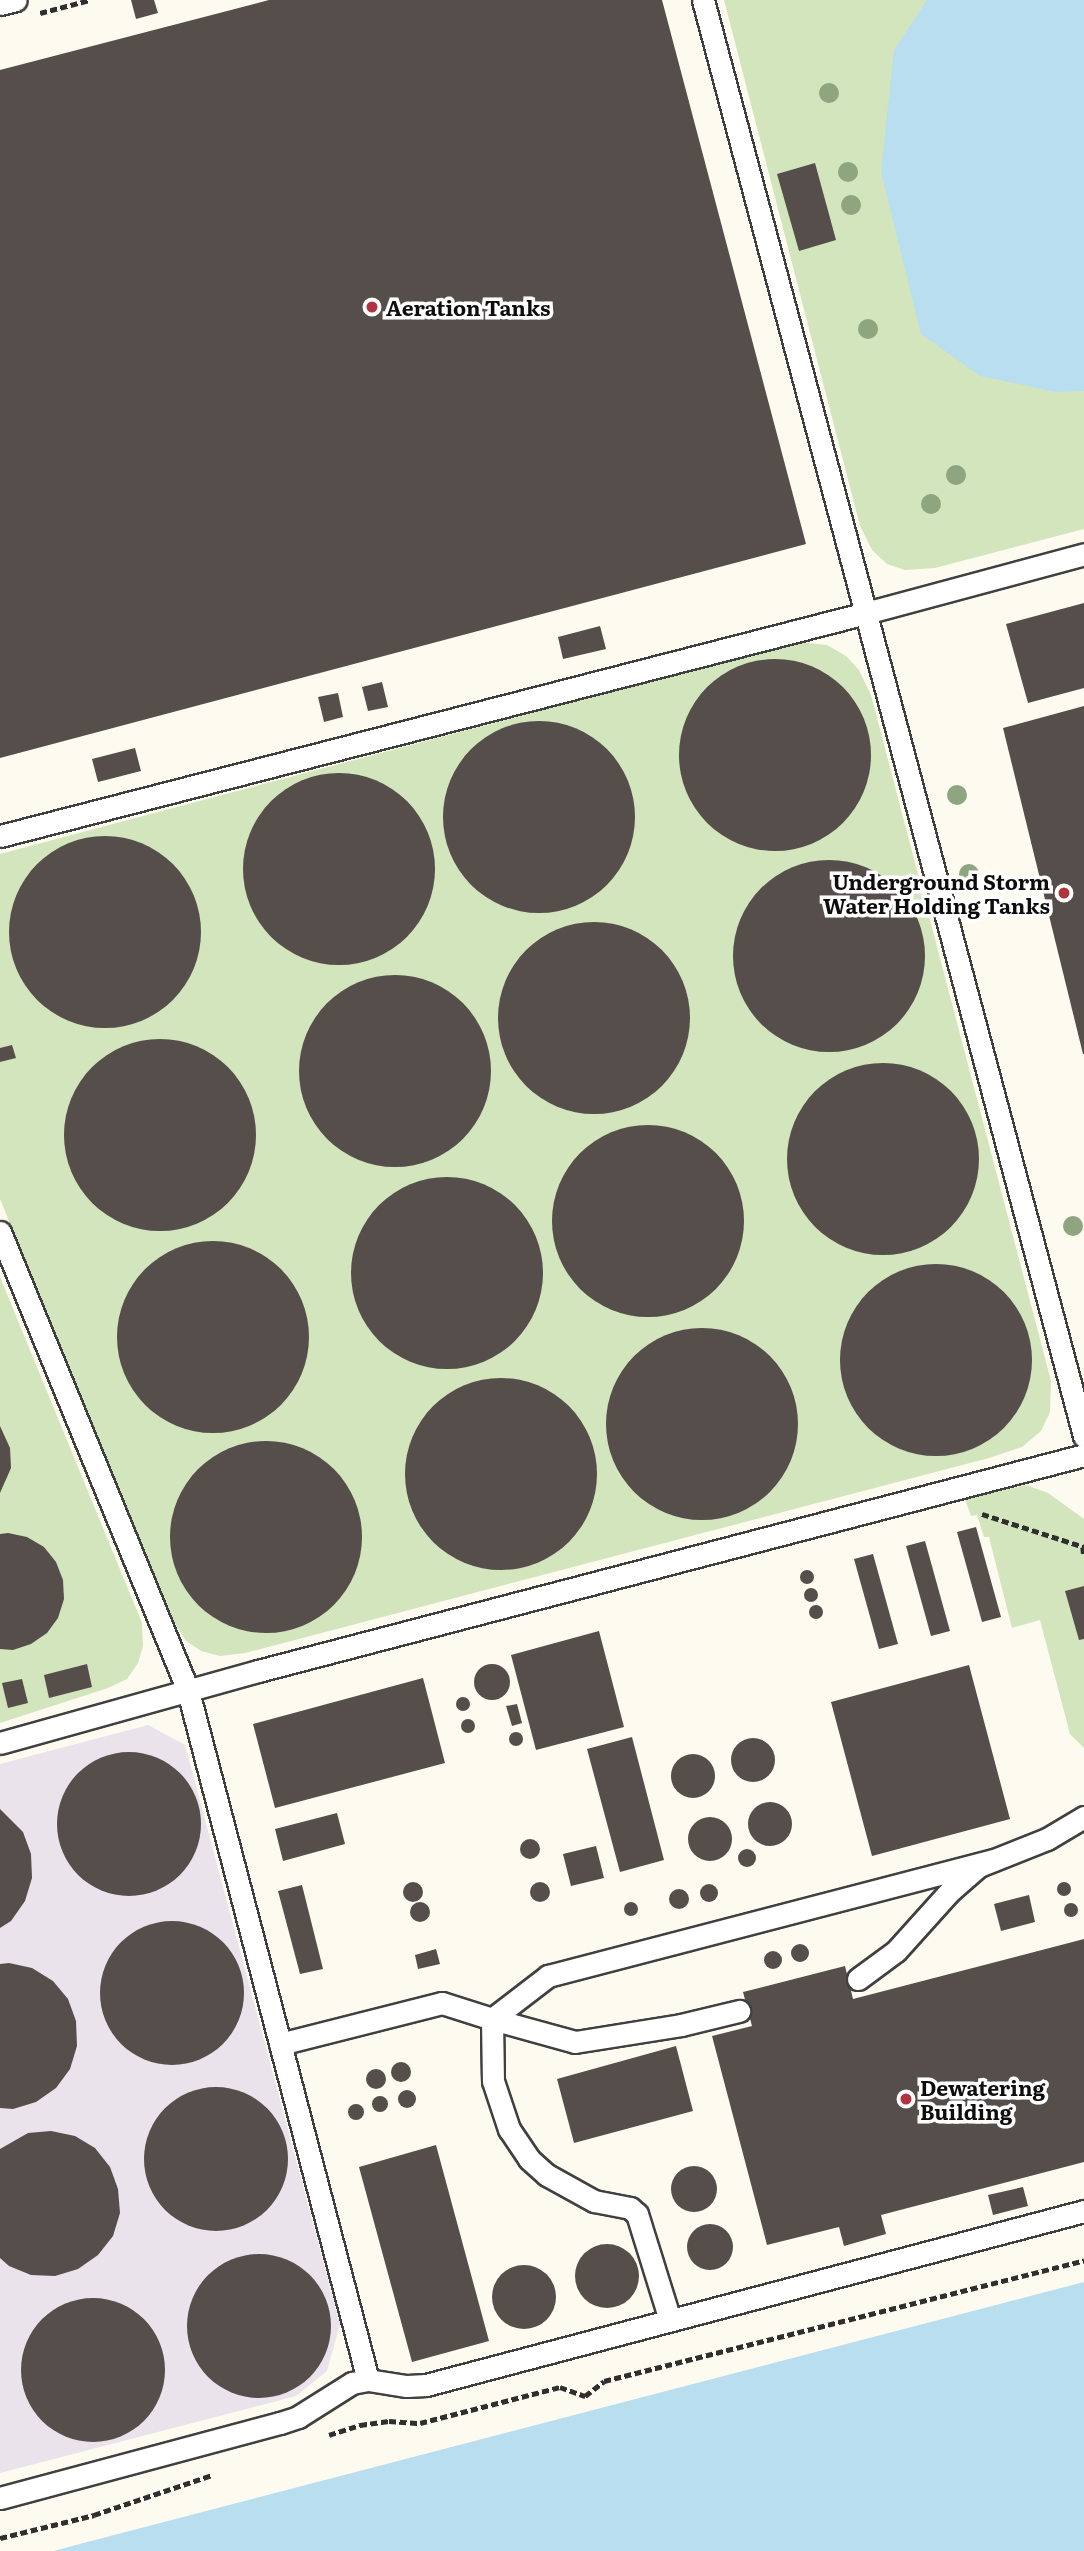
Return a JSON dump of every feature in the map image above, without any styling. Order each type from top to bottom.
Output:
[{"type":"lane","points":[[0,4],[16,0]]},
{"type":"lane","points":[[703,0],[1084,1436]]},
{"type":"lane","points":[[0,836],[866,613],[1084,554]]},
{"type":"lane","points":[[0,1232],[188,1691],[368,2380]]},
{"type":"lane","points":[[0,1743],[1084,1455]]},
{"type":"lane","points":[[492,2020],[548,1976],[992,1860],[1047,1839],[1084,1817]]},
{"type":"lane","points":[[858,1979],[881,1964],[950,1891],[992,1860]]},
{"type":"lane","points":[[280,2044],[442,2003],[492,2020],[575,2042],[681,2025],[739,2011]]},
{"type":"lane","points":[[492,2020],[493,2081],[509,2129],[529,2159],[547,2175],[594,2201],[630,2208],[637,2214],[670,2320]]},
{"type":"lane","points":[[0,2498],[280,2423],[298,2417],[352,2384],[368,2380],[407,2386],[426,2385],[1084,2211]]},
{"type":"path","points":[[975,1512],[1084,1547],[1084,1556]]},
{"type":"path","points":[[324,2437],[360,2425],[389,2421],[420,2423],[560,2387],[585,2396],[604,2381],[1084,2260]]},
{"type":"path","points":[[0,2538],[94,2515],[224,2471]]},
{"type":"shaded area","points":[[148,1725],[185,1745],[340,2324],[327,2371],[296,2396],[0,2473],[0,1764]]},
{"type":"green space","points":[[724,0],[1084,0],[1084,529],[935,568],[905,570],[887,564],[872,550],[860,526]]},
{"type":"green space","points":[[799,642],[827,645],[846,656],[859,670],[871,695],[1051,1381],[1050,1412],[1041,1431],[1022,1447],[989,1458],[245,1653],[220,1656],[201,1651],[186,1641],[172,1619],[0,1199],[0,854]]},
{"type":"green space","points":[[0,1277],[142,1623],[143,1646],[138,1663],[127,1679],[108,1688],[0,1723]]},
{"type":"green space","points":[[1026,1485],[1048,1493],[1084,1519],[1084,1748],[1070,1734],[1040,1620],[1012,1628],[989,1537],[984,1537],[977,1515],[971,1516],[965,1499]]},
{"type":"water","points":[[927,0],[1084,0],[1084,391],[1056,392],[980,376],[921,334],[881,172],[894,50]]},
{"type":"water","points":[[1084,2282],[1084,2551],[54,2551],[72,2546]]},
{"type":"building","points":[[131,0],[154,0],[158,13],[136,19]]},
{"type":"building","name":"Aeration Tanks","points":[[269,0],[662,0],[806,544],[0,758],[0,70]]},
{"type":"building","points":[[815,163],[836,240],[799,251],[777,174]]},
{"type":"building","points":[[1084,603],[1084,688],[1028,703],[1006,624]]},
{"type":"building","points":[[600,626],[606,649],[563,659],[558,637]]},
{"type":"building","points":[[775,659],[812,666],[843,687],[864,718],[871,755],[864,792],[843,823],[812,844],[775,851],[738,844],[707,823],[686,792],[679,755],[686,718],[707,687],[738,666]]},
{"type":"building","points":[[382,682],[388,707],[368,711],[362,687]]},
{"type":"building","points":[[338,693],[343,717],[324,722],[318,697]]},
{"type":"building","name":"Underground Storm Water Holding Tanks","points":[[1084,706],[1084,1054],[1083,1054],[1003,728]]},
{"type":"building","points":[[539,721],[576,728],[607,749],[628,780],[635,817],[628,854],[607,885],[576,906],[539,913],[502,906],[471,885],[450,854],[443,817],[450,780],[471,749],[502,728]]},
{"type":"building","points":[[135,748],[141,771],[98,782],[92,759]]},
{"type":"building","points":[[339,773],[376,780],[407,801],[428,832],[435,869],[428,906],[407,937],[376,958],[339,965],[302,958],[271,937],[250,906],[243,869],[250,832],[271,801],[302,780]]},
{"type":"building","points":[[105,836],[142,843],[173,864],[194,895],[201,932],[194,969],[173,1000],[142,1021],[105,1028],[68,1021],[37,1000],[16,969],[9,932],[16,895],[37,864],[68,843]]},
{"type":"building","points":[[829,860],[848,861],[866,867],[897,888],[918,919],[924,937],[924,975],[918,993],[897,1024],[866,1045],[848,1051],[829,1052],[810,1051],[792,1045],[761,1024],[740,993],[734,975],[733,956],[734,937],[740,919],[761,888],[792,867],[810,861]]},
{"type":"building","points":[[594,922],[631,929],[662,950],[683,981],[690,1018],[683,1055],[662,1086],[631,1107],[594,1114],[557,1107],[526,1086],[505,1055],[498,1018],[505,981],[526,950],[557,929]]},
{"type":"building","points":[[395,975],[414,976],[432,982],[463,1003],[484,1034],[490,1052],[490,1090],[484,1108],[463,1139],[432,1160],[414,1166],[395,1167],[376,1166],[358,1160],[327,1139],[306,1108],[300,1090],[299,1071],[300,1052],[306,1034],[327,1003],[358,982],[376,976]]},
{"type":"building","points":[[160,1039],[197,1046],[228,1067],[249,1098],[256,1135],[249,1172],[228,1203],[197,1224],[160,1231],[123,1224],[92,1203],[71,1172],[64,1135],[71,1098],[92,1067],[123,1046]]},
{"type":"building","points":[[12,1045],[16,1058],[0,1062],[0,1048]]},
{"type":"building","points":[[883,1063],[920,1070],[951,1091],[972,1122],[979,1159],[972,1196],[951,1227],[920,1248],[883,1255],[846,1248],[815,1227],[794,1196],[787,1159],[794,1122],[815,1091],[846,1070]]},
{"type":"building","points":[[648,1125],[667,1126],[685,1132],[716,1153],[737,1184],[743,1202],[743,1240],[737,1258],[716,1289],[685,1310],[667,1316],[648,1317],[629,1316],[611,1310],[580,1289],[559,1258],[553,1240],[552,1221],[553,1202],[559,1184],[580,1153],[611,1132],[629,1126]]},
{"type":"building","points":[[447,1177],[466,1178],[484,1184],[515,1205],[536,1236],[542,1254],[542,1292],[536,1310],[515,1341],[484,1362],[466,1368],[447,1369],[428,1368],[410,1362],[379,1341],[358,1310],[352,1292],[351,1273],[352,1254],[358,1236],[379,1205],[410,1184],[428,1178]]},
{"type":"building","points":[[213,1241],[250,1248],[281,1269],[302,1300],[309,1337],[302,1374],[281,1405],[250,1426],[213,1433],[176,1426],[145,1405],[124,1374],[117,1337],[124,1300],[145,1269],[176,1248]]},
{"type":"building","points":[[936,1264],[955,1265],[973,1271],[1004,1292],[1025,1323],[1031,1341],[1031,1379],[1025,1397],[1004,1428],[973,1449],[955,1455],[936,1456],[917,1455],[899,1449],[868,1428],[847,1397],[841,1379],[840,1360],[841,1341],[847,1323],[868,1292],[899,1271],[917,1265]]},
{"type":"building","points":[[702,1328],[721,1329],[739,1335],[770,1356],[791,1387],[797,1405],[797,1443],[791,1461],[770,1492],[739,1513],[721,1519],[702,1520],[683,1519],[665,1513],[634,1492],[613,1461],[607,1443],[606,1424],[607,1405],[613,1387],[634,1356],[665,1335],[683,1329]]},
{"type":"building","points":[[501,1378],[538,1385],[569,1406],[590,1437],[597,1474],[590,1511],[569,1542],[538,1563],[501,1570],[464,1563],[433,1542],[412,1511],[405,1474],[412,1437],[433,1406],[464,1385]]},
{"type":"building","points":[[0,1426],[10,1448],[11,1468],[0,1493]]},
{"type":"building","points":[[266,1441],[303,1448],[334,1469],[355,1500],[362,1537],[355,1574],[334,1605],[303,1626],[266,1633],[229,1626],[198,1605],[177,1574],[170,1537],[177,1500],[198,1469],[229,1448]]},
{"type":"building","points":[[976,1527],[1001,1617],[982,1622],[957,1532]]},
{"type":"building","points":[[0,1534],[27,1537],[44,1547],[56,1562],[63,1580],[64,1599],[58,1618],[47,1633],[31,1644],[13,1650],[0,1649]]},
{"type":"building","points":[[925,1541],[950,1631],[931,1636],[906,1546]]},
{"type":"building","points":[[873,1554],[898,1644],[879,1649],[854,1559]]},
{"type":"building","points":[[807,1570],[812,1572],[812,1582],[807,1584],[802,1582],[800,1577],[802,1572]]},
{"type":"building","points":[[1084,1586],[1084,1639],[1079,1640],[1065,1591]]},
{"type":"building","points":[[811,1588],[816,1590],[816,1600],[811,1602],[806,1600],[804,1595],[806,1590]]},
{"type":"building","points":[[816,1605],[821,1607],[821,1617],[816,1619],[811,1617],[809,1612],[811,1607]]},
{"type":"building","points":[[599,1631],[624,1727],[536,1750],[511,1655]]},
{"type":"building","points":[[87,1664],[92,1687],[49,1698],[44,1675]]},
{"type":"building","points":[[492,1664],[505,1669],[510,1682],[505,1695],[492,1700],[479,1695],[474,1682],[479,1669]]},
{"type":"building","points":[[969,1665],[1010,1819],[872,1856],[831,1702]]},
{"type":"building","points":[[423,1678],[445,1763],[275,1808],[253,1724]]},
{"type":"building","points":[[22,1679],[28,1703],[8,1708],[2,1683]]},
{"type":"building","points":[[460,1697],[466,1697],[470,1704],[466,1711],[460,1711],[456,1707],[456,1701]]},
{"type":"building","points":[[517,1704],[522,1723],[512,1726],[506,1706]]},
{"type":"building","points":[[465,1719],[471,1719],[475,1726],[471,1733],[465,1733],[461,1729],[461,1723]]},
{"type":"building","points":[[513,1732],[519,1732],[523,1739],[519,1746],[513,1746],[509,1742],[509,1736]]},
{"type":"building","points":[[632,1737],[664,1860],[620,1872],[587,1749]]},
{"type":"building","points":[[753,1738],[769,1744],[775,1760],[769,1776],[753,1782],[737,1776],[731,1760],[737,1744]]},
{"type":"building","points":[[129,1752],[157,1757],[180,1773],[196,1796],[201,1824],[196,1852],[180,1875],[157,1891],[129,1896],[101,1891],[78,1875],[62,1852],[57,1824],[62,1796],[78,1773],[101,1757]]},
{"type":"building","points":[[693,1754],[702,1755],[709,1760],[714,1767],[714,1785],[709,1792],[702,1797],[693,1798],[684,1797],[677,1792],[672,1785],[671,1776],[672,1767],[677,1760],[684,1755]]},
{"type":"building","points":[[770,1802],[786,1808],[792,1824],[786,1840],[770,1846],[754,1840],[748,1824],[754,1808]]},
{"type":"building","points":[[0,1809],[23,1832],[31,1854],[32,1878],[25,1901],[11,1921],[0,1928]]},
{"type":"building","points":[[337,1813],[345,1844],[283,1861],[275,1829]]},
{"type":"building","points":[[710,1817],[726,1823],[732,1839],[726,1855],[710,1861],[694,1855],[688,1839],[694,1823]]},
{"type":"building","points":[[530,1839],[537,1842],[540,1849],[537,1856],[530,1859],[523,1856],[520,1849],[523,1842]]},
{"type":"building","points":[[596,1846],[604,1878],[571,1886],[563,1854]]},
{"type":"building","points":[[747,1849],[753,1852],[756,1858],[753,1864],[747,1867],[741,1864],[738,1858],[741,1852]]},
{"type":"building","points":[[413,1882],[420,1885],[423,1892],[420,1899],[413,1902],[406,1899],[403,1892],[406,1885]]},
{"type":"building","points":[[540,1882],[547,1885],[550,1892],[547,1899],[540,1902],[533,1899],[530,1892],[533,1885]]},
{"type":"building","points":[[1064,1882],[1069,1884],[1069,1894],[1064,1896],[1059,1894],[1057,1889],[1059,1884]]},
{"type":"building","points":[[709,1884],[715,1887],[718,1893],[715,1899],[709,1902],[703,1899],[700,1893],[703,1887]]},
{"type":"building","points":[[302,1885],[323,1969],[300,1974],[278,1891]]},
{"type":"building","points":[[675,1889],[683,1889],[689,1899],[683,1909],[675,1909],[669,1903],[669,1895]]},
{"type":"building","points":[[1029,1895],[1035,1922],[1001,1931],[994,1904]]},
{"type":"building","points":[[420,1902],[427,1905],[430,1912],[427,1919],[420,1922],[413,1919],[410,1912],[413,1905]]},
{"type":"building","points":[[631,1902],[636,1904],[636,1914],[631,1916],[626,1914],[624,1909],[626,1904]]},
{"type":"building","points":[[1071,1903],[1076,1905],[1076,1915],[1071,1917],[1066,1915],[1064,1910],[1066,1905]]},
{"type":"building","points":[[172,1921],[200,1926],[223,1942],[239,1965],[244,1993],[239,2021],[223,2044],[200,2060],[172,2065],[144,2060],[121,2044],[105,2021],[100,1993],[105,1965],[121,1942],[144,1926]]},
{"type":"building","name":"Dewatering Building","points":[[1084,1939],[1084,2162],[881,2215],[886,2234],[844,2246],[839,2227],[767,2245],[712,2036],[752,2026],[743,1992],[845,1966],[853,1999]]},
{"type":"building","points":[[800,1944],[806,1947],[809,1953],[806,1959],[800,1962],[794,1959],[791,1953],[794,1947]]},
{"type":"building","points":[[436,1949],[440,1964],[418,1969],[415,1955]]},
{"type":"building","points":[[773,1951],[779,1954],[782,1960],[779,1966],[773,1969],[767,1966],[764,1960],[767,1954]]},
{"type":"building","points":[[9,1963],[32,1968],[53,1981],[68,1999],[76,2021],[77,2046],[70,2069],[56,2088],[36,2102],[13,2109],[0,2108],[0,1964]]},
{"type":"building","points":[[676,2046],[693,2111],[574,2143],[557,2079]]},
{"type":"building","points":[[401,2062],[408,2065],[411,2072],[408,2079],[401,2082],[394,2079],[391,2072],[394,2065]]},
{"type":"building","points":[[376,2069],[383,2072],[386,2079],[383,2086],[376,2089],[369,2086],[366,2079],[369,2072]]},
{"type":"building","points":[[216,2087],[244,2092],[267,2108],[283,2131],[288,2159],[283,2187],[267,2210],[244,2226],[216,2231],[188,2226],[165,2210],[149,2187],[144,2159],[149,2131],[165,2108],[188,2092]]},
{"type":"building","points":[[407,2090],[413,2093],[416,2099],[413,2105],[407,2108],[401,2105],[398,2099],[401,2093]]},
{"type":"building","points":[[380,2096],[386,2098],[386,2110],[380,2112],[374,2110],[372,2104],[374,2098]]},
{"type":"building","points":[[356,2104],[362,2106],[362,2118],[356,2120],[350,2118],[348,2112],[350,2106]]},
{"type":"building","points":[[51,2131],[75,2136],[95,2148],[110,2167],[118,2189],[120,2213],[113,2236],[98,2255],[78,2269],[55,2276],[31,2275],[9,2266],[0,2258],[0,2149],[28,2133]]},
{"type":"building","points":[[436,2145],[489,2341],[412,2362],[359,2167]]},
{"type":"building","points":[[694,2166],[711,2172],[717,2189],[711,2206],[694,2212],[677,2206],[671,2189],[677,2172]]},
{"type":"building","points":[[1023,2187],[1028,2206],[993,2215],[988,2195]]},
{"type":"building","points":[[710,2224],[727,2230],[733,2247],[727,2264],[710,2270],[693,2264],[687,2247],[693,2230]]},
{"type":"building","points":[[607,2244],[625,2250],[633,2258],[639,2276],[633,2294],[625,2302],[607,2308],[589,2302],[581,2294],[575,2276],[581,2258],[589,2250]]},
{"type":"building","points":[[259,2254],[287,2259],[310,2275],[326,2298],[331,2326],[326,2354],[310,2377],[287,2393],[259,2398],[231,2393],[208,2377],[192,2354],[187,2326],[192,2298],[208,2275],[231,2259]]},
{"type":"building","points":[[524,2265],[542,2271],[550,2279],[556,2297],[550,2315],[542,2323],[524,2329],[506,2323],[498,2315],[492,2297],[498,2279],[506,2271]]},
{"type":"building","points":[[93,2298],[121,2303],[144,2319],[160,2342],[165,2370],[160,2398],[144,2421],[121,2437],[93,2442],[65,2437],[42,2421],[26,2398],[21,2370],[26,2342],[42,2319],[65,2303]]},
{"type":"place","name":"Aeration Tanks","points":[[372,307]]},
{"type":"place","name":"Underground Storm Water Holding Tanks","points":[[1064,893]]},
{"type":"place","name":"Dewatering Building","points":[[906,2099]]}]
